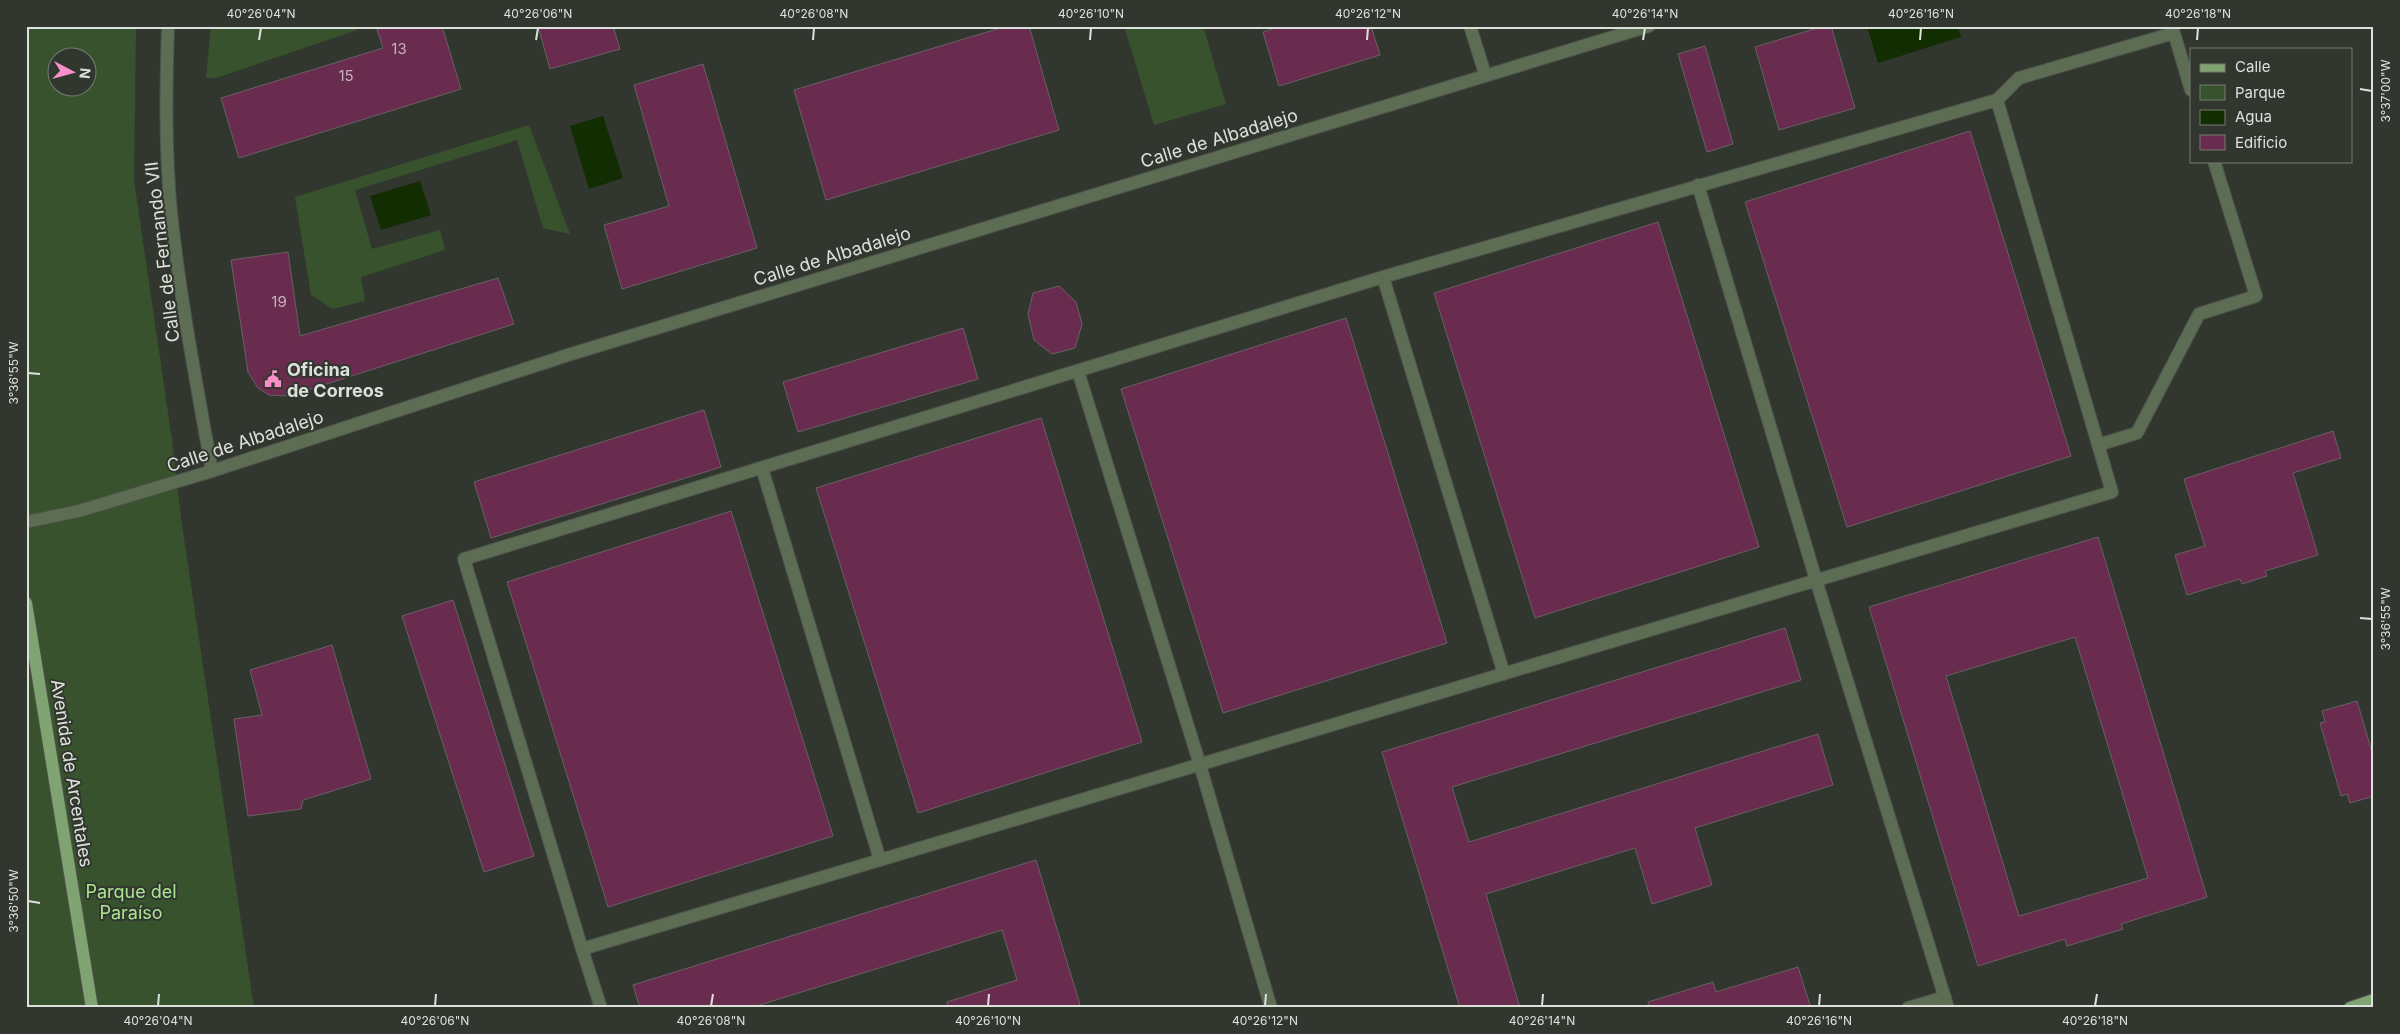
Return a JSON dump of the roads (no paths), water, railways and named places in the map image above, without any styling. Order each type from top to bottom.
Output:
[{"type":"main road","name":"Avenida de Arcentales","points":[[26,603],[92,1008]]},
{"type":"main road","points":[[2350,1008],[2373,1003]]},
{"type":"street","name":"Calle de Fernando VII","points":[[168,26],[165,101],[171,212],[212,471]]},
{"type":"street","points":[[1470,26],[1485,74]]},
{"type":"street","name":"Calle de Albadalejo","points":[[26,522],[79,511],[212,471],[568,355],[1485,74],[1649,26]]},
{"type":"street","points":[[601,1008],[464,559],[1383,277],[1997,100],[2019,78],[2174,33],[2190,87]]},
{"type":"street","points":[[582,949],[2112,492],[1997,100]]},
{"type":"street","points":[[2098,444],[2137,433],[2199,314],[2256,296],[2214,162]]},
{"type":"street","points":[[1698,185],[1816,580],[1946,1002],[1908,1008]]},
{"type":"street","points":[[1383,277],[1504,674]]},
{"type":"street","points":[[1078,371],[1200,765],[1271,1008]]},
{"type":"street","points":[[762,468],[880,860]]},
{"type":"water","points":[[1867,26],[1958,26],[1961,37],[1878,63]]},
{"type":"water","points":[[603,116],[623,178],[589,189],[570,126]]},
{"type":"water","points":[[420,181],[431,215],[381,230],[370,196]]},
{"type":"place","name":"Oficina de Correos","points":[[273,379]]},
{"type":"park label","name":"Parque del Paraíso","points":[[131,901]]}]
